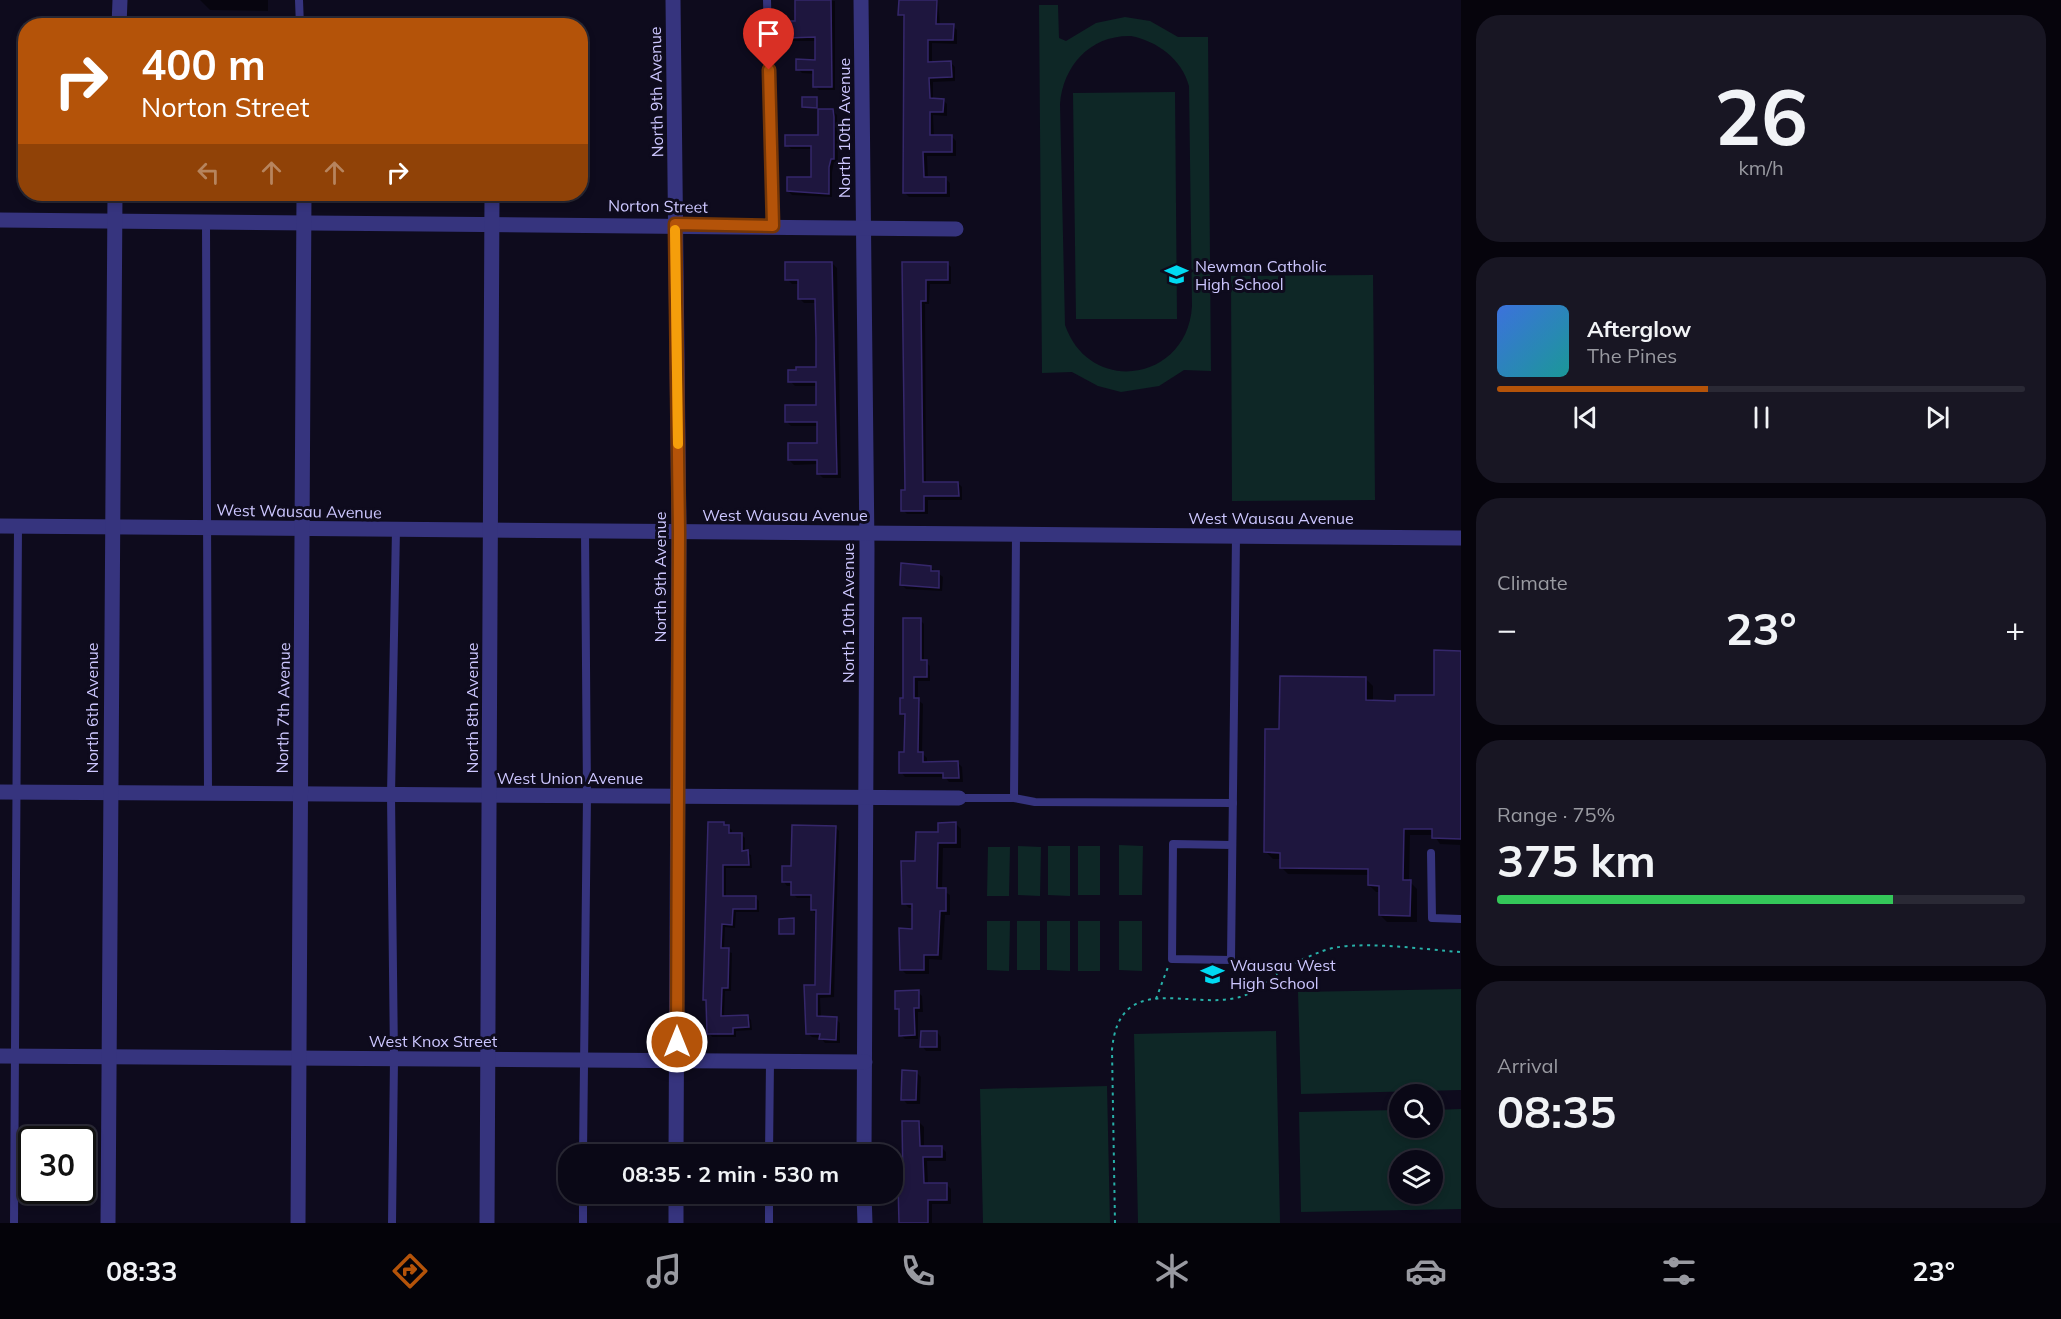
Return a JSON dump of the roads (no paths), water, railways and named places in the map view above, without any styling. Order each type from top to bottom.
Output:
[{"type":"street","points":[[119,18],[120,0]]},
{"type":"street","name":"North 9th Avenue","points":[[673,0],[679,532],[676,1144]]},
{"type":"street","name":"North 10th Avenue","points":[[861,0],[866,534],[864,1144]]},
{"type":"street","name":"North 6th Avenue","points":[[108,1223],[115,201]]},
{"type":"street","name":"North 7th Avenue","points":[[298,1223],[304,201]]},
{"type":"street","name":"North 8th Avenue","points":[[487,1223],[492,201]]},
{"type":"street","name":"Norton Street","points":[[0,220],[303,224],[675,224],[956,229]]},
{"type":"street","name":"West Wausau Avenue","points":[[0,526],[1461,538]]},
{"type":"street","name":"West Union Avenue","points":[[0,792],[959,798]]},
{"type":"street","name":"West Knox Street","points":[[7,1057],[865,1062]]},
{"type":"street","points":[[676,1204],[676,1223]]},
{"type":"street","points":[[864,1204],[865,1223]]},
{"type":"lane","points":[[299,0],[300,18]]},
{"type":"lane","points":[[767,0],[773,226]]},
{"type":"lane","points":[[206,223],[208,794]]},
{"type":"lane","points":[[14,1223],[7,1057],[17,792],[18,526]]},
{"type":"lane","points":[[392,1223],[394,1059],[391,795],[396,530]]},
{"type":"lane","points":[[583,1144],[587,796],[585,531]]},
{"type":"lane","points":[[1014,798],[1016,535]]},
{"type":"lane","points":[[1232,845],[1173,844],[1172,959],[1231,960],[1236,536]]},
{"type":"lane","points":[[959,798],[1014,798],[1035,802],[1233,803]]},
{"type":"lane","points":[[1431,853],[1432,918],[1461,919]]},
{"type":"lane","points":[[769,1144],[770,1061]]},
{"type":"lane","points":[[583,1204],[583,1223]]},
{"type":"lane","points":[[769,1204],[769,1223]]},
{"type":"place","name":"Newman Catholic High School","points":[[1177,275]]},
{"type":"place","name":"Wausau West High School","points":[[1212,974]]}]
